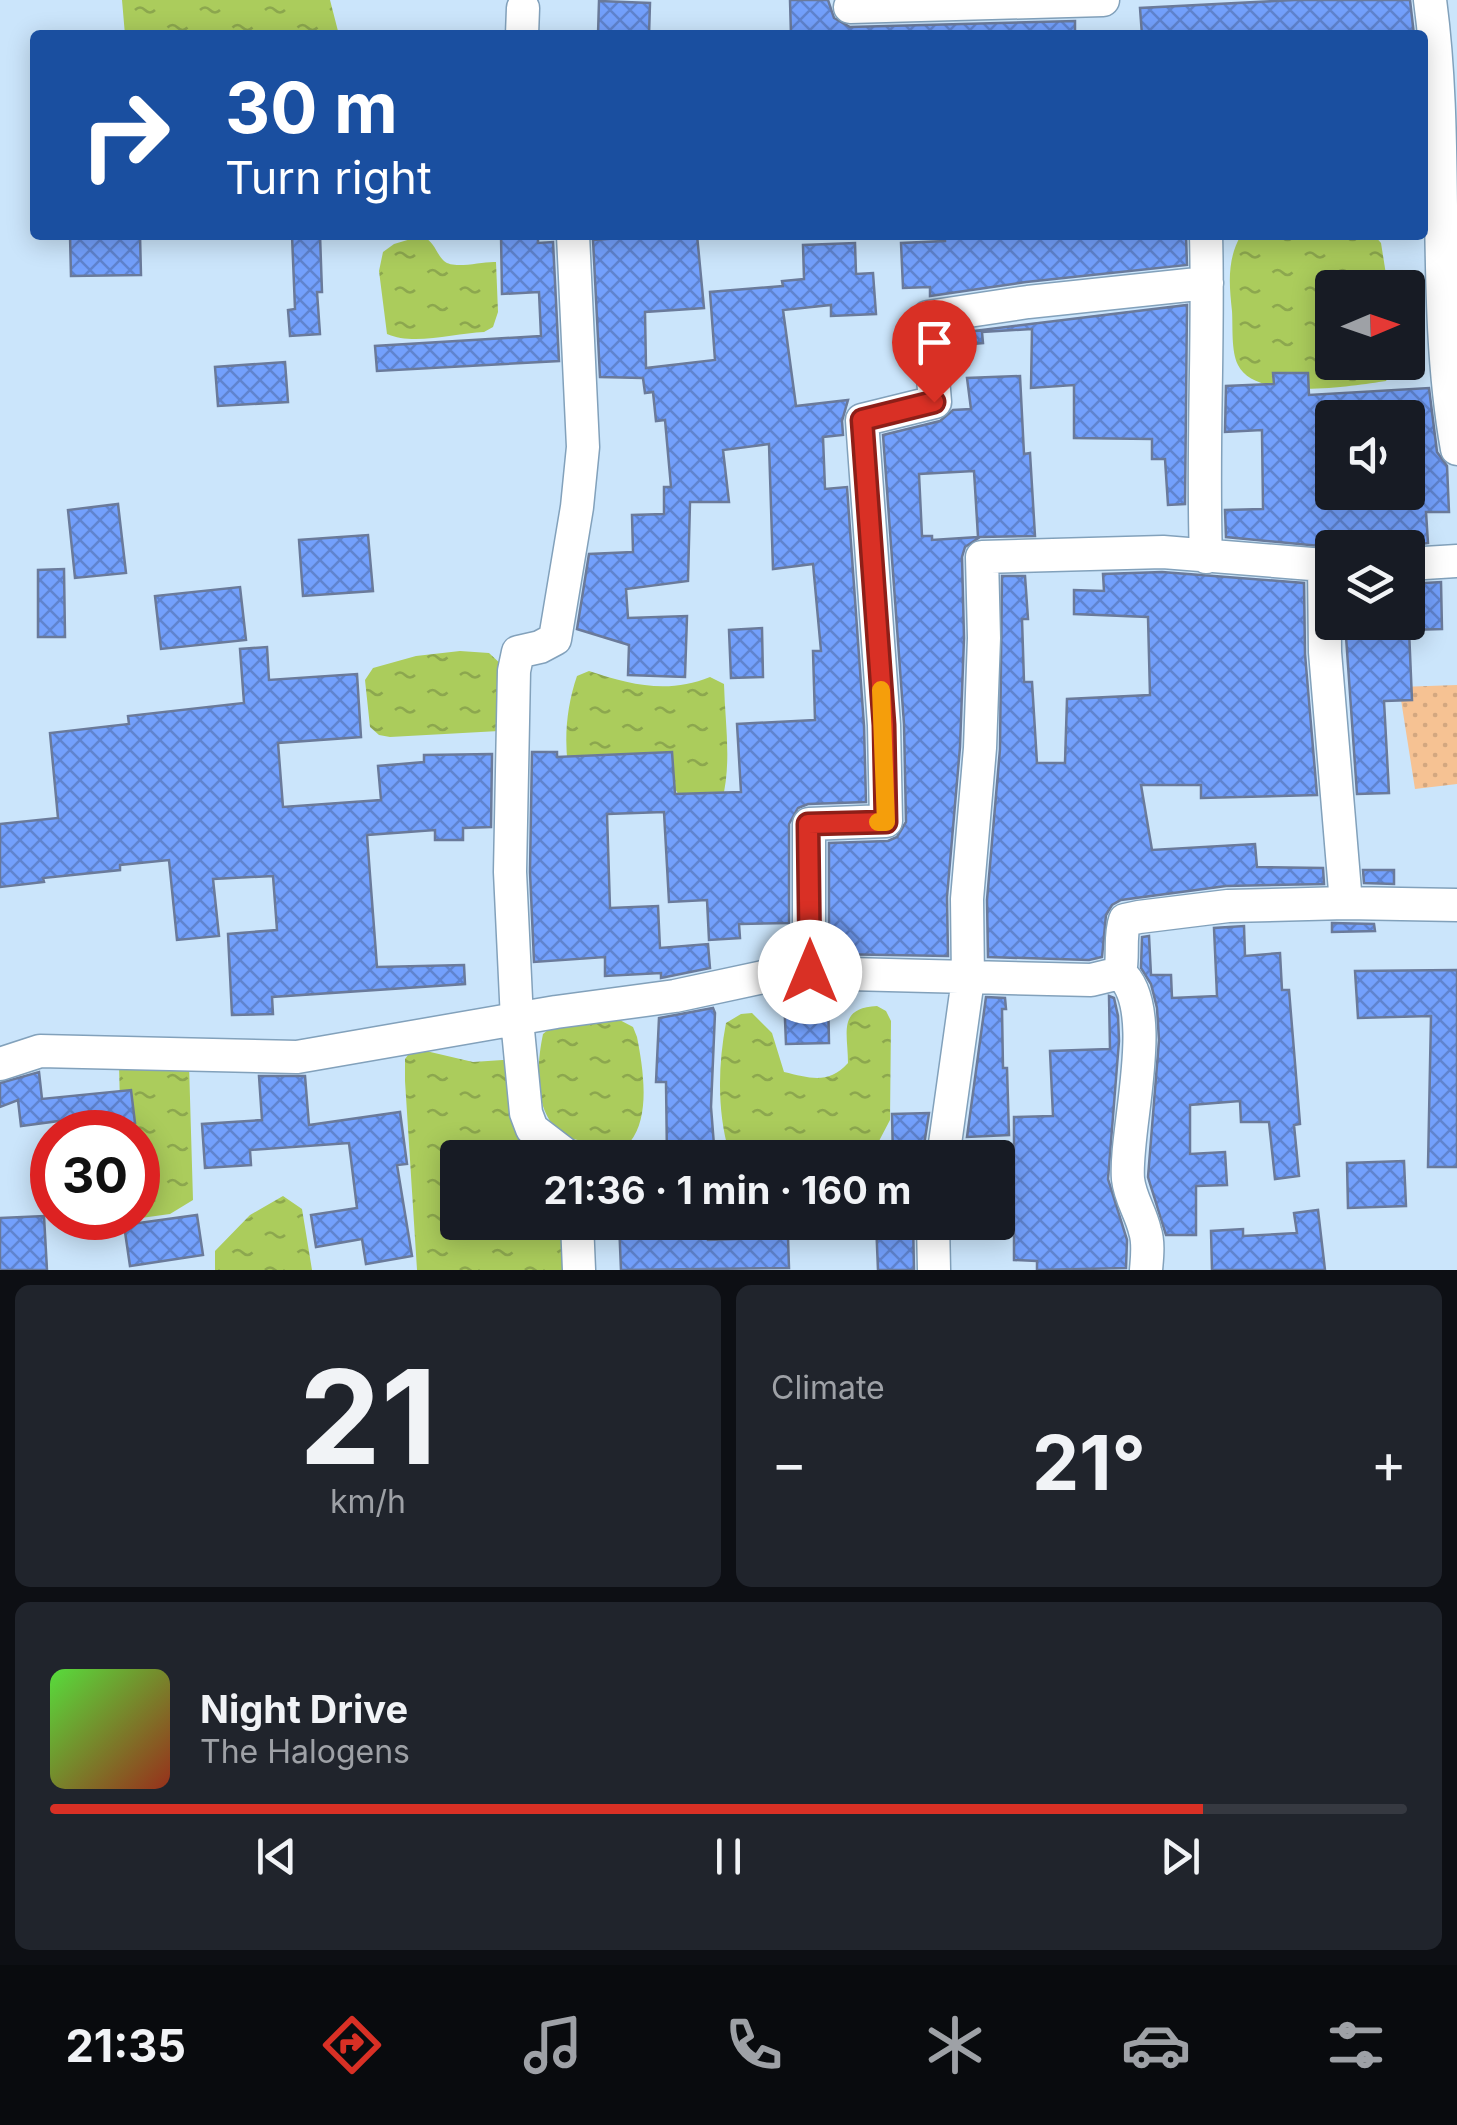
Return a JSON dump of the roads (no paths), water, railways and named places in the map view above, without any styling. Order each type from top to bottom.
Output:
[{"type":"street","points":[[850,7],[1103,0]]},
{"type":"street","points":[[1430,0],[1437,54],[1448,355],[1457,448]]},
{"type":"street","points":[[546,1140],[532,1129],[526,1113],[517,1020],[510,872],[514,671],[518,652],[554,639],[577,506],[583,406],[574,240]]},
{"type":"street","points":[[1206,240],[1202,461],[1206,556]]},
{"type":"street","points":[[810,972],[808,824],[886,822],[884,725],[862,420],[934,402],[928,317],[1207,283]]},
{"type":"street","points":[[946,1140],[968,979],[968,881],[980,748],[984,638],[982,557],[1163,552],[1315,564]]},
{"type":"street","points":[[1425,563],[1457,561]]},
{"type":"street","points":[[1325,640],[1346,903]]},
{"type":"street","points":[[1146,1270],[1146,1233],[1128,1182],[1139,1076],[1133,991],[1120,973],[1125,920],[1207,908],[1346,903],[1457,905]]},
{"type":"street","points":[[0,1064],[40,1051],[297,1056],[810,972],[1091,980],[1120,973]]},
{"type":"street","points":[[578,1240],[579,1270]]},
{"type":"street","points":[[933,1240],[934,1270]]},
{"type":"water","points":[[122,0],[330,0],[338,30],[125,30]]},
{"type":"water","points":[[428,240],[449,264],[496,262],[498,312],[493,327],[484,332],[422,339],[387,334],[379,271],[383,252],[394,244]]},
{"type":"water","points":[[1238,240],[1378,240],[1385,270],[1315,270],[1315,380],[1386,381],[1306,389],[1264,384],[1248,377],[1234,353],[1231,262]]},
{"type":"water","points":[[460,651],[489,653],[503,666],[499,731],[390,737],[379,735],[370,727],[365,680],[373,668],[416,656]]},
{"type":"water","points":[[589,671],[650,686],[680,685],[710,677],[724,684],[727,757],[722,801],[681,798],[671,783],[568,766],[566,732],[571,698],[577,676]]},
{"type":"water","points":[[877,1006],[886,1011],[891,1021],[890,1120],[880,1140],[726,1140],[720,1088],[726,1023],[741,1014],[752,1013],[772,1033],[784,1072],[818,1078],[833,1075],[848,1063],[850,1017],[864,1008]]},
{"type":"water","points":[[616,1018],[633,1027],[644,1091],[641,1119],[631,1140],[575,1139],[551,1123],[541,1099],[539,1058],[543,1034],[554,1025]]},
{"type":"water","points":[[411,1051],[426,1051],[473,1062],[516,1059],[547,1140],[440,1140],[440,1240],[568,1240],[569,1270],[417,1270],[405,1059]]},
{"type":"water","points":[[189,1064],[193,1200],[170,1214],[160,1215],[160,1110],[122,1110],[119,1065]]},
{"type":"water","points":[[283,1196],[302,1209],[312,1270],[215,1270],[215,1251],[250,1215]]}]
